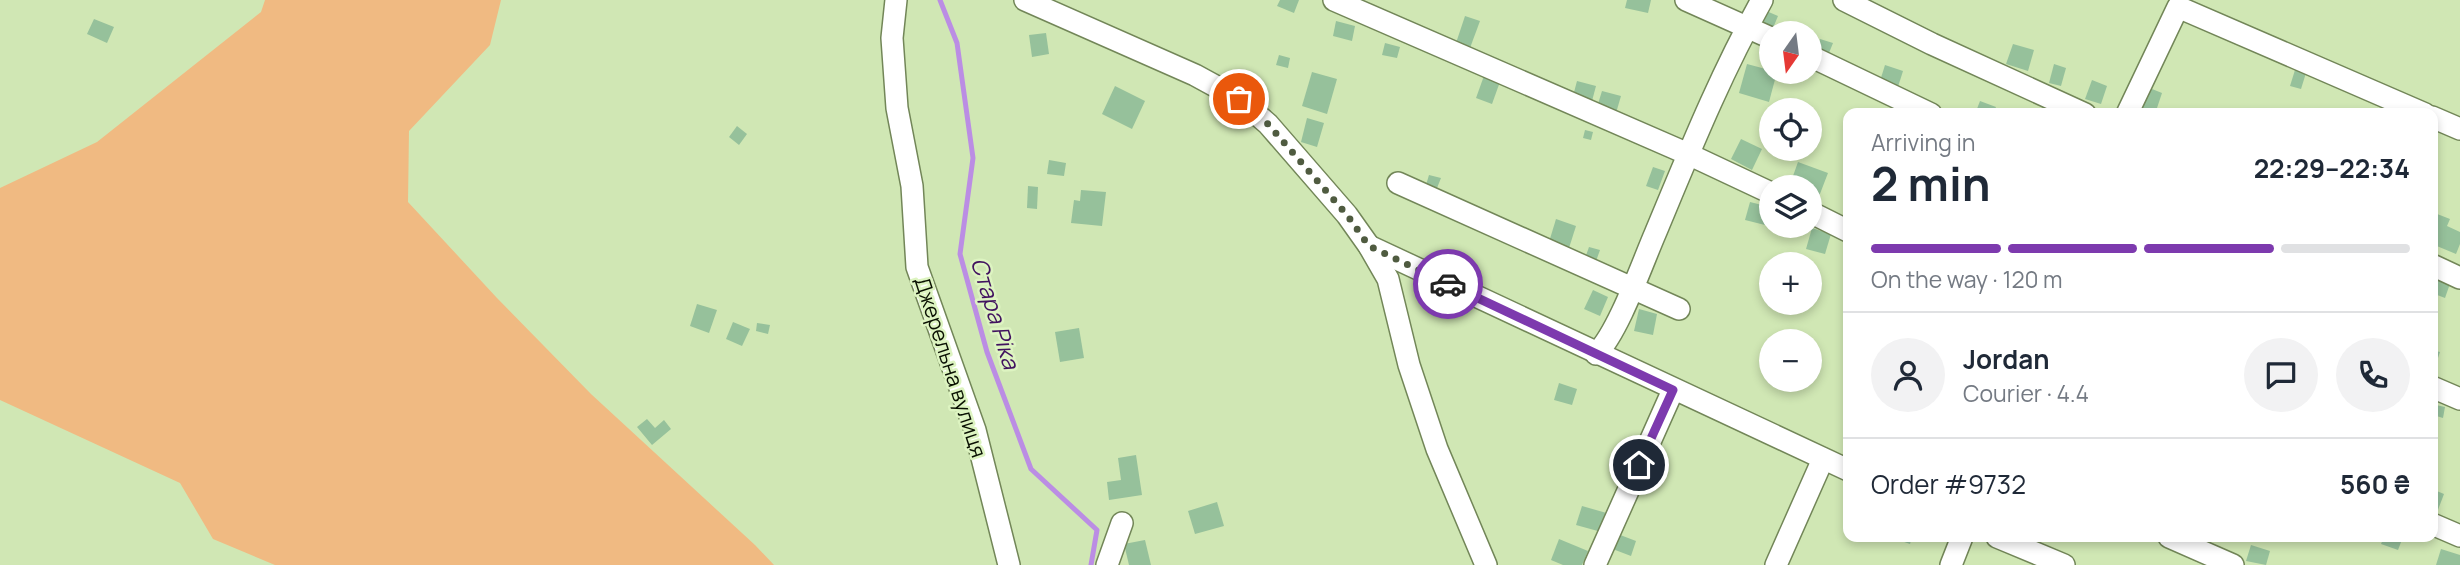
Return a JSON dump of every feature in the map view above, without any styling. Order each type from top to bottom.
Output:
[{"type":"street","name":"Джерельна вулиця","points":[[896,0],[892,38],[897,108],[912,186],[917,267],[975,430],[1009,565]]},
{"type":"street","points":[[1025,0],[1195,75],[1239,99],[1268,124],[1347,215],[1388,279],[1409,365],[1433,437],[1486,565]]},
{"type":"street","points":[[1334,0],[1759,187]]},
{"type":"street","points":[[1686,0],[1759,32]]},
{"type":"street","points":[[1596,354],[1604,346],[1633,287],[1688,154],[1747,26],[1762,0]]},
{"type":"street","points":[[1844,0],[2072,108]]},
{"type":"street","points":[[2130,108],[2178,7],[2411,108]]},
{"type":"street","points":[[1822,62],[1918,108]]},
{"type":"street","points":[[2438,120],[2460,129]]},
{"type":"street","points":[[1398,183],[1679,309]]},
{"type":"street","points":[[1822,218],[1843,228]]},
{"type":"street","points":[[1369,246],[1843,468]]},
{"type":"street","points":[[2438,268],[2460,278]]},
{"type":"street","points":[[1595,565],[1673,390]]},
{"type":"street","points":[[2438,390],[2460,399]]},
{"type":"street","points":[[1776,565],[1823,459]]},
{"type":"street","points":[[1107,565],[1122,523]]},
{"type":"street","points":[[2438,527],[2460,536]]},
{"type":"street","points":[[1951,565],[1960,542]]},
{"type":"street","points":[[2009,542],[2064,565]]},
{"type":"street","points":[[2180,542],[2233,565]]},
{"type":"shaded area","points":[[265,0],[501,0],[490,45],[409,131],[408,202],[591,394],[774,565],[275,565],[213,539],[180,483],[0,400],[0,188],[97,142],[261,12]]},
{"type":"building","points":[[1280,0],[1299,0],[1294,13],[1277,6]]},
{"type":"building","points":[[1627,0],[1651,0],[1648,13],[1625,8]]},
{"type":"building","points":[[1764,10],[1778,16],[1776,21],[1759,21]]},
{"type":"building","points":[[1465,16],[1480,21],[1470,48],[1456,43]]},
{"type":"building","points":[[94,19],[114,27],[107,43],[87,34]]},
{"type":"building","points":[[1336,21],[1355,26],[1352,41],[1333,36]]},
{"type":"building","points":[[1046,33],[1049,54],[1032,57],[1029,35]]},
{"type":"building","points":[[1822,40],[1833,43],[1829,53],[1822,51]]},
{"type":"building","points":[[1385,43],[1400,47],[1397,58],[1382,55]]},
{"type":"building","points":[[2013,44],[2034,50],[2028,71],[2006,64]]},
{"type":"building","points":[[1279,55],[1290,58],[1288,68],[1276,65]]},
{"type":"building","points":[[1747,64],[1759,67],[1759,84],[1774,84],[1770,98],[1759,99],[1739,93]]},
{"type":"building","points":[[2054,64],[2066,68],[2061,86],[2049,83]]},
{"type":"building","points":[[1885,65],[1903,71],[1897,90],[1879,84]]},
{"type":"building","points":[[2295,70],[2306,73],[2301,89],[2290,86]]},
{"type":"building","points":[[1312,72],[1337,79],[1327,114],[1302,106]]},
{"type":"building","points":[[1485,73],[1501,79],[1492,104],[1476,98]]},
{"type":"building","points":[[2092,80],[2107,86],[2101,104],[2085,99]]},
{"type":"building","points":[[1577,81],[1596,86],[1592,101],[1573,96]]},
{"type":"building","points":[[1115,86],[1145,101],[1132,129],[1102,114]]},
{"type":"building","points":[[2147,87],[2162,93],[2157,108],[2139,108]]},
{"type":"building","points":[[1602,91],[1621,96],[1616,113],[1597,107]]},
{"type":"building","points":[[1980,101],[1996,107],[1996,108],[1977,108]]},
{"type":"building","points":[[1307,118],[1324,123],[1317,147],[1301,142]]},
{"type":"building","points":[[737,126],[747,134],[739,145],[729,137]]},
{"type":"building","points":[[1585,130],[1593,132],[1591,140],[1583,138]]},
{"type":"building","points":[[1741,139],[1759,148],[1759,155],[1752,170],[1731,159]]},
{"type":"building","points":[[1049,160],[1066,163],[1064,176],[1047,174]]},
{"type":"building","points":[[1798,162],[1828,173],[1822,189],[1822,175],[1793,175]]},
{"type":"building","points":[[1653,167],[1665,171],[1658,190],[1646,186]]},
{"type":"building","points":[[1429,175],[1441,178],[1437,188],[1426,185]]},
{"type":"building","points":[[1028,186],[1038,187],[1037,209],[1027,208]]},
{"type":"building","points":[[1081,190],[1106,192],[1102,226],[1071,223],[1074,200],[1080,201]]},
{"type":"building","points":[[1750,202],[1759,204],[1759,224],[1745,220]]},
{"type":"building","points":[[2438,214],[2450,219],[2447,226],[2460,232],[2460,244],[2456,254],[2438,246]]},
{"type":"building","points":[[1556,219],[1576,226],[1569,248],[1549,242]]},
{"type":"building","points":[[1822,231],[1831,234],[1825,254],[1806,249],[1809,238],[1822,238]]},
{"type":"building","points":[[1589,247],[1600,250],[1595,264],[1584,261]]},
{"type":"building","points":[[2438,273],[2452,278],[2445,298],[2438,295]]},
{"type":"building","points":[[1593,290],[1608,297],[1600,316],[1584,309]]},
{"type":"building","points":[[697,304],[717,310],[709,333],[690,326]]},
{"type":"building","points":[[1639,309],[1657,314],[1653,335],[1634,331]]},
{"type":"building","points":[[733,322],[750,329],[742,346],[726,339]]},
{"type":"building","points":[[757,323],[770,325],[768,334],[756,331]]},
{"type":"building","points":[[1079,328],[1084,358],[1060,362],[1055,332]]},
{"type":"building","points":[[1559,383],[1577,389],[1572,405],[1554,400]]},
{"type":"building","points":[[2438,405],[2445,407],[2443,418],[2438,416]]},
{"type":"building","points":[[647,419],[655,428],[664,420],[671,429],[652,445],[637,427]]},
{"type":"building","points":[[1136,455],[1142,495],[1109,500],[1107,482],[1121,480],[1118,458]]},
{"type":"building","points":[[2438,492],[2444,494],[2438,510]]},
{"type":"building","points":[[1217,502],[1224,526],[1195,534],[1188,511]]},
{"type":"building","points":[[1582,506],[1610,514],[1605,533],[1576,525]]},
{"type":"building","points":[[1615,533],[1636,541],[1631,556],[1610,548]]},
{"type":"building","points":[[1559,539],[1588,551],[1582,565],[1563,565],[1551,560]]},
{"type":"building","points":[[1145,540],[1151,565],[1129,565],[1124,544]]},
{"type":"building","points":[[2382,542],[2401,542],[2398,550],[2381,544]]},
{"type":"building","points":[[2251,545],[2270,551],[2266,565],[2246,561]]},
{"type":"building","points":[[2441,549],[2460,555],[2460,565],[2436,565]]},
{"type":"waterway","name":"Стара Ріка","points":[[940,0],[957,43],[973,158],[960,254],[987,352],[1031,469],[1097,530],[1091,565]]},
{"type":"way so far","points":[[1239,99],[1268,124],[1347,215],[1369,246],[1448,284]]},
{"type":"route","points":[[1448,284],[1673,390],[1639,465]]}]
